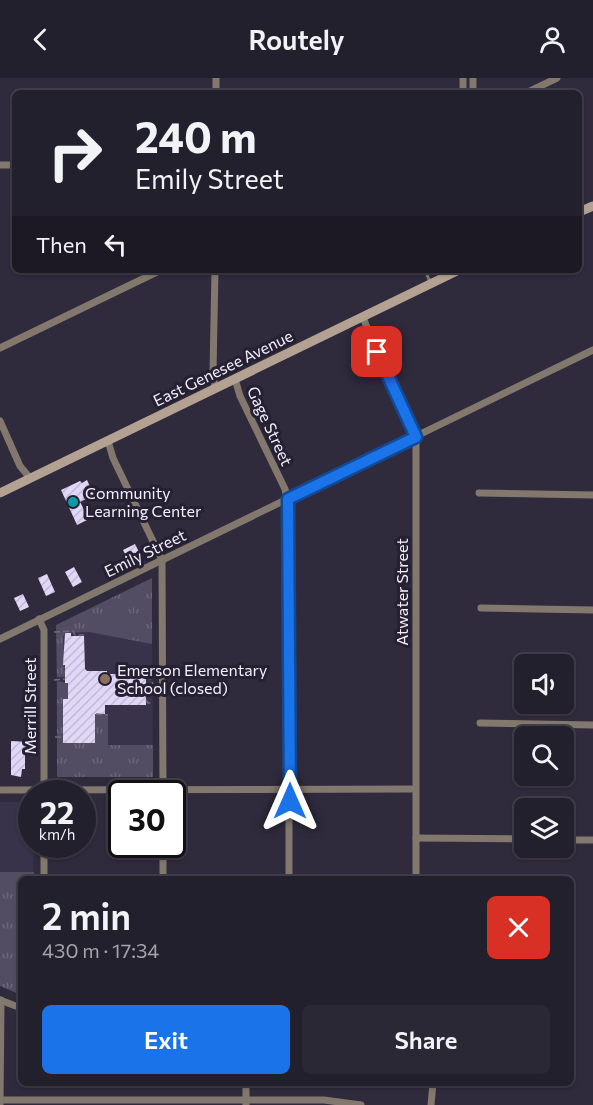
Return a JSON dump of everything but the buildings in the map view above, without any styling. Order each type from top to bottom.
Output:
[{"type":"main road","name":"East Genesee Avenue","points":[[0,493],[453,273]]},
{"type":"street","points":[[532,90],[556,78]]},
{"type":"street","points":[[0,348],[155,273]]},
{"type":"street","points":[[215,273],[213,372],[215,389]]},
{"type":"street","name":"Atwater Street","points":[[363,317],[416,437],[416,876]]},
{"type":"street","name":"Emily Street","points":[[0,639],[593,350]]},
{"type":"street","name":"Gage Street","points":[[235,379],[240,396],[288,499],[289,876]]},
{"type":"street","points":[[0,421],[20,466],[30,478]]},
{"type":"street","points":[[108,441],[112,458],[162,560],[163,780]]},
{"type":"street","points":[[479,492],[593,495]]},
{"type":"street","points":[[481,608],[593,610]]},
{"type":"street","name":"Merrill Street","points":[[39,619],[44,630],[44,780]]},
{"type":"street","points":[[480,723],[593,725]]},
{"type":"street","points":[[186,791],[415,789]]},
{"type":"street","points":[[0,790],[18,791]]},
{"type":"street","points":[[416,838],[514,839]]},
{"type":"street","points":[[574,840],[593,840]]},
{"type":"street","points":[[44,858],[44,876]]},
{"type":"street","points":[[163,858],[163,876]]},
{"type":"street","points":[[0,1105],[1,1000],[18,1007]]},
{"type":"street","points":[[246,1086],[246,1102]]},
{"type":"street","points":[[432,1105],[433,1086]]},
{"type":"street","points":[[0,1100],[246,1102],[324,1100],[362,1105]]},
{"type":"lane","points":[[426,273],[431,284]]},
{"type":"path","points":[[54,632],[73,631],[75,635],[82,635]]},
{"type":"path","points":[[148,674],[153,684]]},
{"type":"path","points":[[54,680],[65,680]]},
{"type":"path","points":[[146,700],[148,703],[153,703]]},
{"type":"path","points":[[96,714],[108,715]]},
{"type":"path","points":[[55,737],[63,737]]},
{"type":"shaded area","name":"Emerson Elementary School (closed)","points":[[152,578],[153,777],[57,777],[56,625]]},
{"type":"shaded area","points":[[0,802],[18,802],[18,858],[33,858],[34,876],[18,876],[18,994],[0,986]]},
{"type":"green space","points":[[152,578],[152,644],[89,632],[65,633],[63,637],[65,677],[57,677],[56,625]]},
{"type":"green space","points":[[108,614],[123,615],[130,623],[131,629],[121,634],[102,631],[99,625],[100,619]]},
{"type":"green space","points":[[57,681],[68,683],[68,699],[63,699],[63,743],[95,742],[95,714],[108,714],[108,745],[153,745],[153,777],[57,777]]},
{"type":"green space","points":[[0,872],[34,872],[34,876],[18,876],[18,994],[0,986]]},
{"type":"place","name":"Community Learning Center","points":[[73,502]]},
{"type":"place","name":"Emerson Elementary School (closed)","points":[[105,679]]},
{"type":"route","points":[[290,801],[288,499],[416,437],[377,352]]}]
